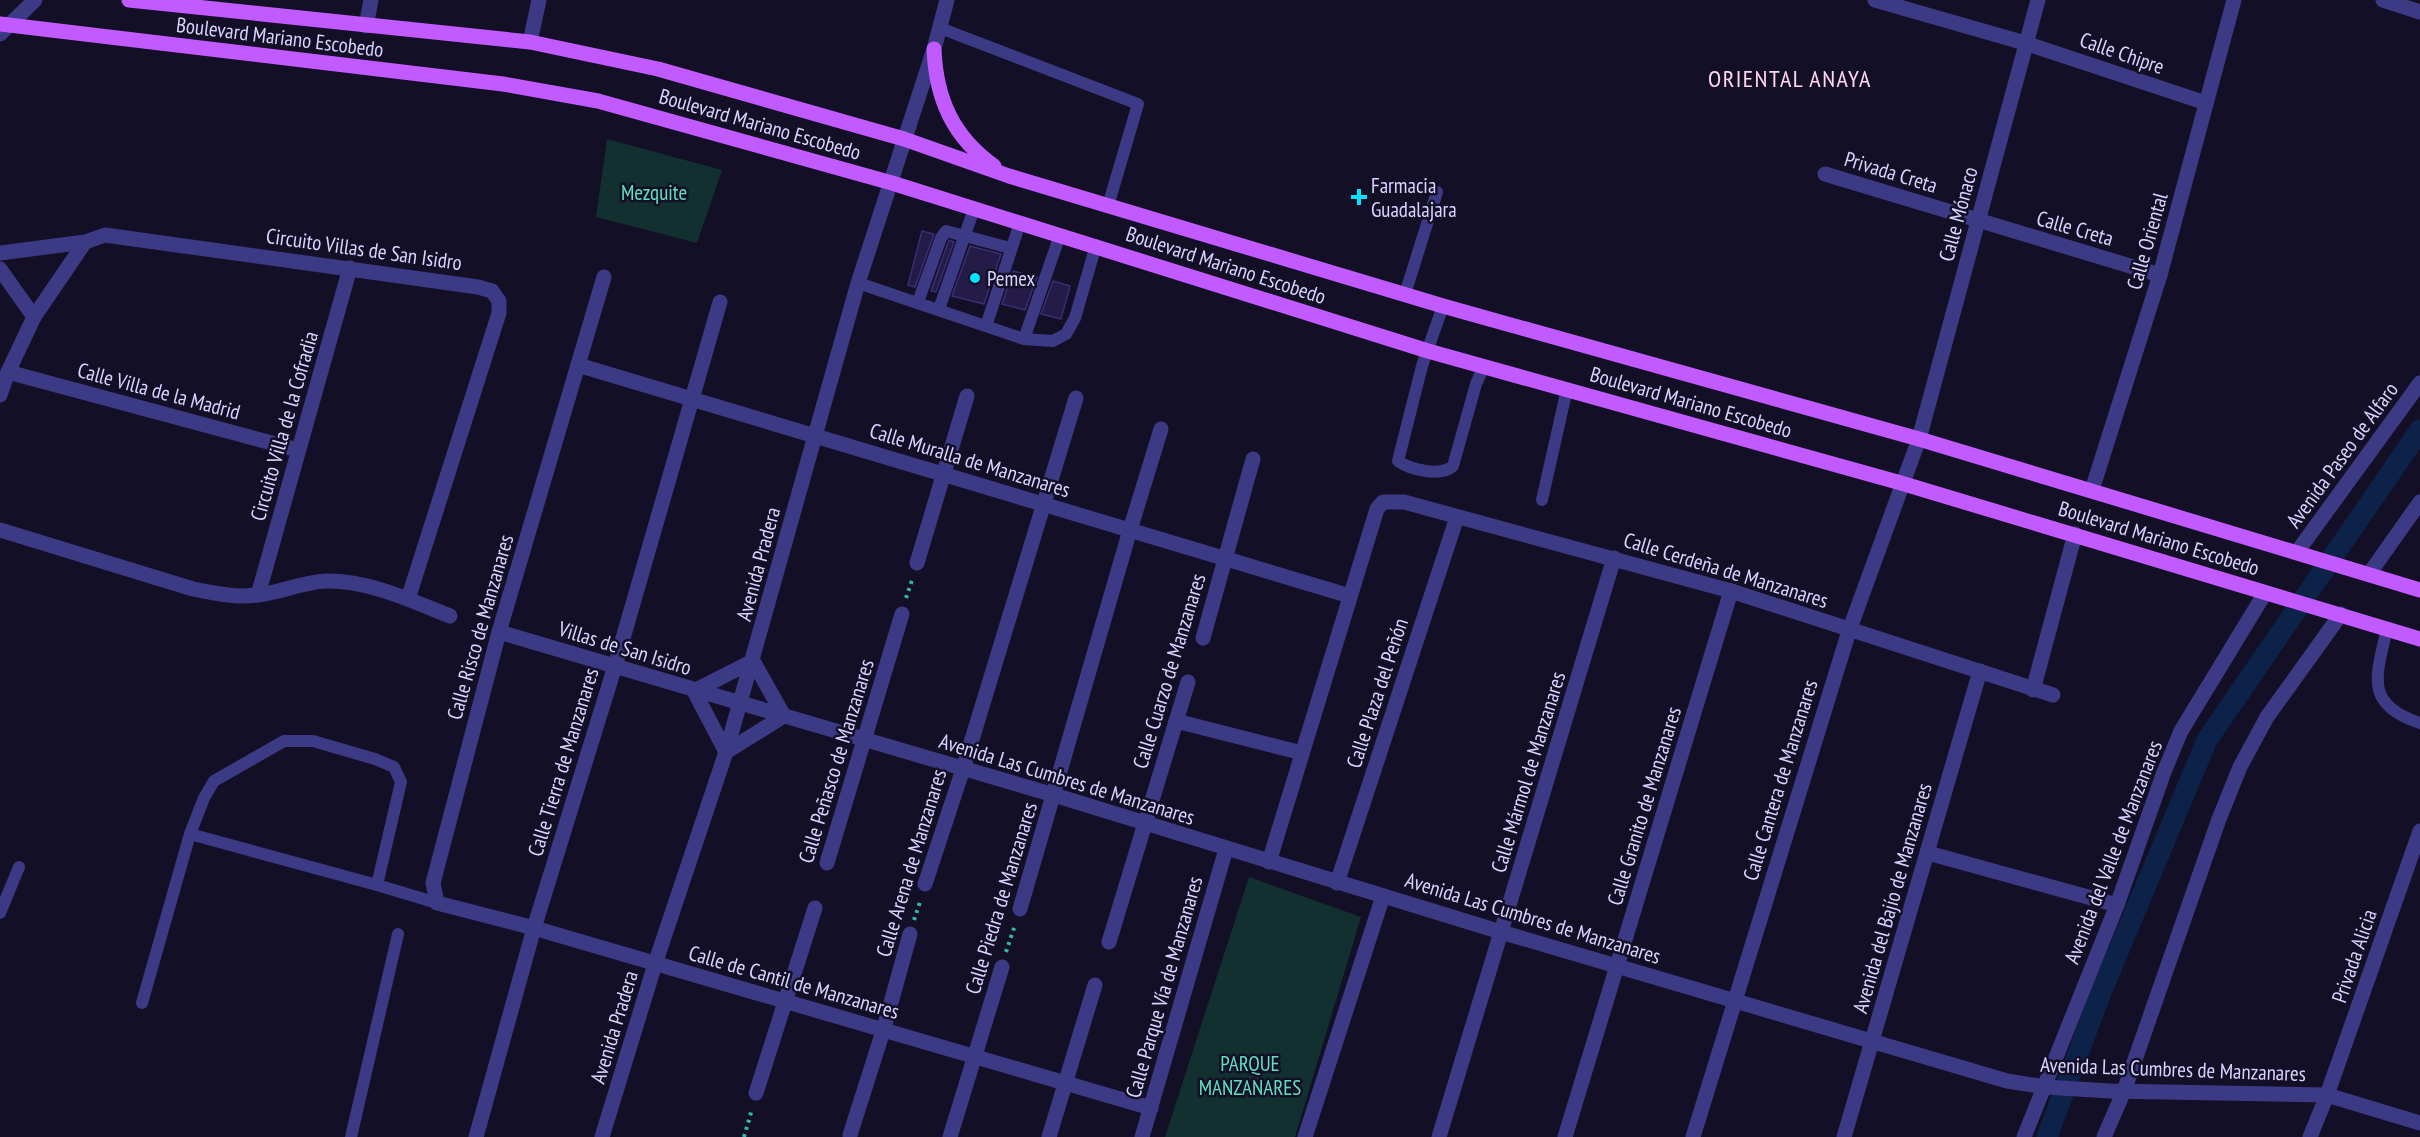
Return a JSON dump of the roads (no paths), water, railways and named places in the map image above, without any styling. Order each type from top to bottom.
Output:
[{"type":"main road","name":"Boulevard Mariano Escobedo","points":[[129,0],[202,4],[366,26],[530,42],[658,69],[904,139],[1009,176],[1443,306],[1919,439],[2420,590]]},
{"type":"main road","name":"Boulevard Mariano Escobedo","points":[[3,28],[550,91],[661,118],[892,183],[1096,245],[1428,351],[1901,483],[2420,639]]},
{"type":"main road","points":[[934,49],[939,86],[960,136],[978,155],[1009,176]]},
{"type":"street","points":[[3,28],[35,0]]},
{"type":"street","points":[[366,26],[371,0]]},
{"type":"street","points":[[530,42],[539,0]]},
{"type":"street","name":"Avenida Pradera","points":[[602,1137],[655,964],[726,753],[858,283],[892,183],[947,0]]},
{"type":"street","name":"Calle Chipre","points":[[1875,0],[2025,43],[2206,103]]},
{"type":"street","name":"Calle Mónaco","points":[[1919,439],[2038,0]]},
{"type":"street","name":"Calle Oriental","points":[[2092,490],[2160,275],[2234,0]]},
{"type":"street","points":[[2383,0],[2420,12]]},
{"type":"street","name":"Privada Creta","points":[[1826,174],[1978,221]]},
{"type":"street","name":"Calle Creta","points":[[1978,221],[2160,275]]},
{"type":"street","name":"Circuito Villas de San Isidro","points":[[0,254],[85,242],[105,235],[350,268],[492,291],[498,301],[499,313],[408,599]]},
{"type":"street","points":[[0,395],[8,372],[34,317],[85,242]]},
{"type":"street","name":"Circuito Villa de la Cofradia","points":[[258,595],[350,268]]},
{"type":"street","points":[[0,269],[34,317]]},
{"type":"street","name":"Calle Risco de Manzanares","points":[[430,901],[499,632],[604,278]]},
{"type":"street","name":"Calle Tierra de Manzanares","points":[[476,1137],[534,928],[615,666],[720,302]]},
{"type":"street","name":"Calle Muralla de Manzanares","points":[[578,365],[816,434],[1350,596]]},
{"type":"street","name":"Calle Villa de la Madrid","points":[[8,372],[298,450]]},
{"type":"street","name":"Avenida Paseo de Alfaro","points":[[2302,554],[2420,383]]},
{"type":"street","points":[[917,563],[967,396]]},
{"type":"street","name":"Calle Arena de Manzanares","points":[[925,884],[963,769],[1076,398]]},
{"type":"street","name":"Calle Piedra de Manzanares","points":[[1020,909],[1161,429]]},
{"type":"street","name":"Calle Cantera de Manzanares","points":[[1693,1137],[1849,630],[1919,439]]},
{"type":"street","name":"Calle Cuarzo de Manzanares","points":[[1203,638],[1253,459]]},
{"type":"street","name":"Calle Cerdeña de Manzanares","points":[[1350,596],[1377,509],[1383,501],[1404,502],[1731,591],[2053,695]]},
{"type":"street","points":[[2362,572],[2420,502]]},
{"type":"street","name":"Calle Plaza del Peñón","points":[[1337,883],[1457,517]]},
{"type":"street","points":[[0,530],[193,589],[218,594],[258,595],[325,581],[346,583],[408,599],[450,616]]},
{"type":"street","points":[[2033,690],[2075,534]]},
{"type":"street","name":"Calle Mármol de Manzanares","points":[[1439,1137],[1614,558]]},
{"type":"street","name":"Calle Granito de Manzanares","points":[[1565,1137],[1731,591]]},
{"type":"street","name":"Avenida del Valle de Manzanares","points":[[2024,1137],[2048,1087],[2181,731],[2265,593]]},
{"type":"street","points":[[1269,862],[1350,596]]},
{"type":"street","name":"Calle Peñasco de Manzanares","points":[[827,863],[902,614]]},
{"type":"street","points":[[2104,1137],[2117,1091],[2240,767],[2268,717],[2341,614]]},
{"type":"street","name":"Villas de San Isidro","points":[[499,632],[740,704]]},
{"type":"street","points":[[753,661],[784,716],[726,753],[694,691],[753,661]]},
{"type":"street","name":"Avenida del Bajío de Manzanares","points":[[1844,1137],[1980,671]]},
{"type":"street","name":"Calle Cuarzo de Manzanares","points":[[1109,942],[1188,682]]},
{"type":"street","name":"Avenida Las Cumbres de Manzanares","points":[[740,704],[1054,795],[1337,883],[2007,1080],[2048,1087],[2117,1091],[2327,1095],[2420,1123]]},
{"type":"street","points":[[1176,721],[1302,753]]},
{"type":"street","name":"Privada Alicia","points":[[2310,1137],[2420,831]]},
{"type":"street","name":"Calle Parque Vía de Manzanares","points":[[1142,1137],[1226,849]]},
{"type":"street","points":[[1928,853],[2117,905]]},
{"type":"street","points":[[1305,1137],[1383,896]]},
{"type":"street","name":"Calle de Cantil de Manzanares","points":[[430,901],[534,928],[1151,1107]]},
{"type":"street","points":[[756,1093],[815,908]]},
{"type":"street","name":"Calle Arena de Manzanares","points":[[850,1135],[884,1029],[910,934]]},
{"type":"street","name":"Calle Piedra de Manzanares","points":[[950,1137],[1002,967]]},
{"type":"street","points":[[1049,1137],[1095,985]]},
{"type":"lane","points":[[940,28],[1137,104],[1108,206]]},
{"type":"lane","points":[[1405,294],[1437,192]]},
{"type":"lane","points":[[939,309],[974,209]]},
{"type":"lane","points":[[986,326],[1020,223]]},
{"type":"lane","points":[[918,302],[941,238],[946,231],[1010,248]]},
{"type":"lane","points":[[1024,339],[1060,235]]},
{"type":"lane","points":[[858,283],[1024,339],[1053,341],[1066,334],[1074,318],[1096,245]]},
{"type":"lane","points":[[1443,306],[1398,452],[1398,461],[1403,465],[1440,473],[1453,466],[1476,384],[1484,366]]},
{"type":"lane","points":[[1542,500],[1567,389]]},
{"type":"lane","points":[[2386,629],[2378,668],[2381,701],[2393,712],[2420,723]]},
{"type":"lane","points":[[141,1002],[190,834],[204,798],[214,781],[284,741],[313,741],[375,759],[394,768],[401,782],[377,885]]},
{"type":"lane","points":[[190,834],[430,901]]},
{"type":"lane","points":[[0,913],[19,867]]},
{"type":"lane","points":[[351,1137],[398,934]]},
{"type":"waterway","points":[[2047,1137],[2100,995],[2207,740],[2420,430]]},
{"type":"place","name":"Farmacia Guadalajara","points":[[1359,197]]},
{"type":"place","name":"Pemex","points":[[975,278]]},
{"type":"district","name":"ORIENTAL ANAYA","points":[[1790,78]]},
{"type":"park label","name":"Mezquite","points":[[654,192]]},
{"type":"park label","name":"PARQUE MANZANARES","points":[[1250,1075]]}]
